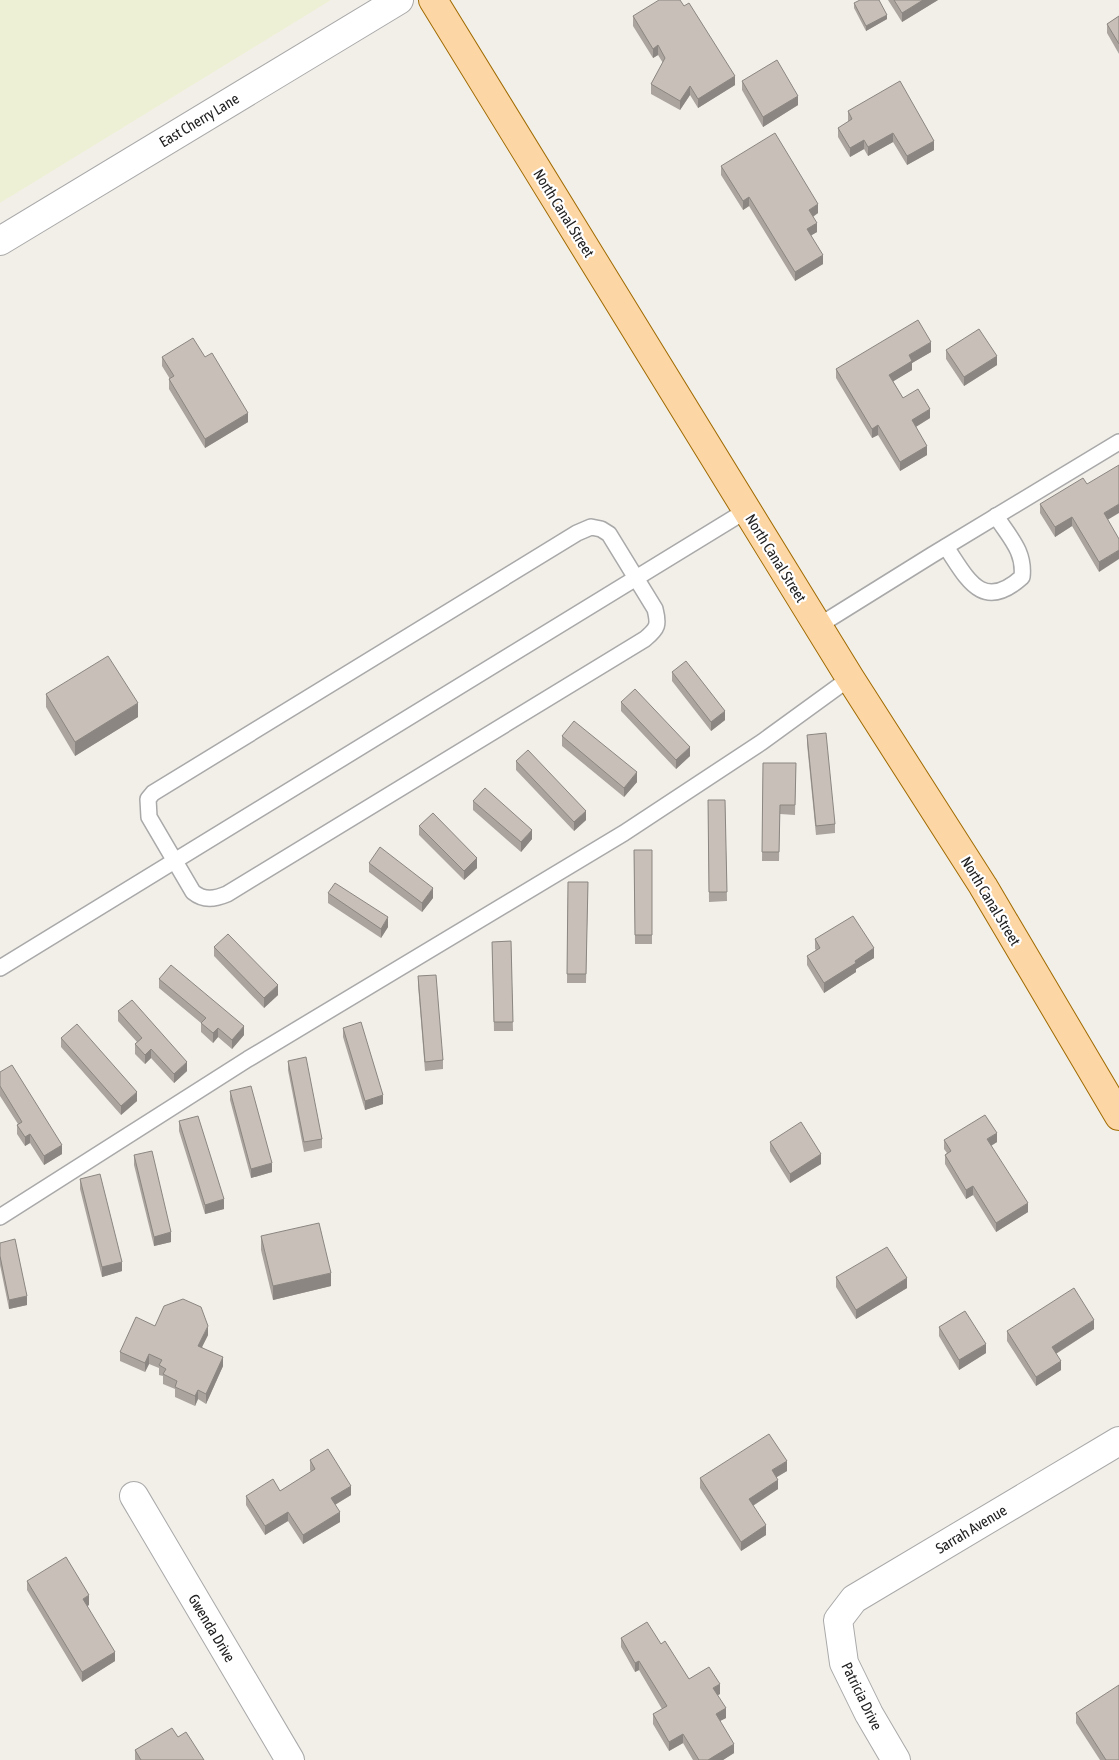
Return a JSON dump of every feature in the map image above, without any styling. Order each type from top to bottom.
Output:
[{"type":"main road","name":"North Canal Street","points":[[433,0],[850,678],[983,886],[1119,1116]]},
{"type":"street","name":"East Cherry Lane","points":[[0,241],[399,0]]},
{"type":"street","name":"Sarrah Avenue","points":[[839,1628],[838,1620],[854,1599],[1119,1441]]},
{"type":"street","name":"Gwenda Drive","points":[[134,1496],[290,1760]]},
{"type":"street","name":"Patricia Drive","points":[[839,1628],[844,1663],[869,1714],[896,1760]]},
{"type":"lane","points":[[818,626],[1119,442]]},
{"type":"lane","points":[[0,968],[747,510]]},
{"type":"lane","points":[[946,547],[977,589],[991,593],[1011,587],[1022,577],[1023,566],[1020,553],[996,516]]},
{"type":"lane","points":[[591,527],[601,529],[609,534],[635,578],[655,609],[658,621],[654,631],[636,644],[227,894],[218,898],[208,899],[198,896],[193,892],[149,817],[148,799],[153,793],[578,532],[591,527]]},
{"type":"lane","points":[[0,1218],[248,1059],[624,833],[762,742],[850,678]]},
{"type":"green space","points":[[0,0],[331,0],[0,203]]},
{"type":"building","points":[[659,0],[680,0],[684,6],[689,3],[735,76],[698,99],[690,86],[680,101],[651,84],[665,58],[658,45],[653,49],[633,16]]},
{"type":"building","points":[[860,0],[879,0],[887,15],[866,26],[854,3]]},
{"type":"building","points":[[894,0],[923,0],[902,13]]},
{"type":"building","points":[[1119,16],[1119,44],[1107,24]]},
{"type":"building","points":[[777,60],[798,96],[763,117],[742,81]]},
{"type":"building","points":[[900,81],[934,141],[907,156],[893,133],[868,147],[864,140],[850,148],[838,128],[852,119],[848,111]]},
{"type":"building","points":[[775,133],[818,204],[809,210],[817,223],[807,229],[823,255],[795,272],[749,197],[743,201],[721,166]]},
{"type":"building","points":[[918,320],[931,342],[909,355],[912,361],[889,375],[903,398],[918,389],[930,409],[912,420],[927,446],[900,462],[878,425],[872,429],[836,369]]},
{"type":"building","points":[[979,329],[997,356],[964,377],[946,350]]},
{"type":"building","points":[[193,338],[205,357],[212,353],[248,413],[205,439],[169,379],[174,376],[162,357]]},
{"type":"building","points":[[1119,465],[1119,504],[1104,513],[1119,539],[1119,550],[1099,562],[1072,517],[1055,527],[1040,504],[1083,478],[1087,484]]},
{"type":"building","points":[[108,656],[138,703],[75,742],[46,694]]},
{"type":"building","points":[[686,661],[725,711],[711,722],[672,672]]},
{"type":"building","points":[[635,689],[690,747],[676,760],[621,702]]},
{"type":"building","points":[[574,721],[637,772],[624,788],[562,736]]},
{"type":"building","points":[[826,733],[835,824],[816,826],[807,735]]},
{"type":"building","points":[[528,750],[586,811],[574,822],[516,761]]},
{"type":"building","points":[[763,763],[796,763],[795,805],[780,805],[779,852],[762,852]]},
{"type":"building","points":[[485,788],[532,830],[521,842],[473,801]]},
{"type":"building","points":[[708,800],[725,800],[727,892],[709,892]]},
{"type":"building","points":[[433,813],[477,858],[464,871],[419,826]]},
{"type":"building","points":[[380,847],[433,888],[422,903],[369,863]]},
{"type":"building","points":[[634,850],[652,850],[652,935],[635,935]]},
{"type":"building","points":[[568,882],[588,882],[586,974],[567,974]]},
{"type":"building","points":[[335,883],[388,917],[381,929],[328,893]]},
{"type":"building","points":[[853,916],[874,948],[855,961],[856,963],[824,983],[807,956],[820,948],[815,939]]},
{"type":"building","points":[[228,934],[278,985],[264,998],[214,947]]},
{"type":"building","points":[[511,941],[513,1022],[494,1022],[492,942]]},
{"type":"building","points":[[171,965],[244,1026],[232,1040],[218,1028],[213,1033],[201,1023],[206,1018],[159,979]]},
{"type":"building","points":[[436,975],[443,1060],[425,1062],[418,976]]},
{"type":"building","points":[[132,1000],[187,1062],[174,1074],[151,1049],[145,1055],[135,1044],[142,1038],[118,1011]]},
{"type":"building","points":[[361,1022],[383,1095],[365,1101],[343,1028]]},
{"type":"building","points":[[77,1024],[137,1092],[121,1106],[61,1038]]},
{"type":"building","points":[[306,1057],[322,1139],[304,1142],[288,1061]]},
{"type":"building","points":[[12,1065],[62,1145],[44,1156],[30,1134],[25,1137],[17,1125],[22,1122],[0,1086],[0,1072]]},
{"type":"building","points":[[251,1086],[272,1163],[251,1169],[230,1091]]},
{"type":"building","points":[[985,1115],[997,1133],[987,1139],[1028,1203],[996,1223],[973,1186],[966,1190],[945,1155],[951,1151],[944,1140]]},
{"type":"building","points":[[198,1116],[224,1199],[205,1205],[179,1121]]},
{"type":"building","points":[[801,1122],[821,1154],[790,1174],[770,1142]]},
{"type":"building","points":[[152,1151],[171,1232],[154,1237],[134,1155]]},
{"type":"building","points":[[100,1174],[122,1262],[102,1267],[80,1179]]},
{"type":"building","points":[[319,1223],[331,1273],[273,1286],[261,1236]]},
{"type":"building","points":[[15,1239],[27,1296],[9,1300],[0,1256],[0,1243]]},
{"type":"building","points":[[887,1247],[907,1278],[856,1310],[836,1277]]},
{"type":"building","points":[[1074,1288],[1094,1320],[1052,1347],[1061,1361],[1036,1377],[1007,1331]]},
{"type":"building","points":[[183,1299],[201,1307],[208,1326],[198,1346],[223,1357],[206,1394],[198,1390],[195,1396],[175,1387],[177,1381],[163,1374],[166,1369],[159,1365],[162,1360],[149,1354],[145,1363],[120,1352],[136,1317],[155,1326],[164,1306]]},
{"type":"building","points":[[965,1311],[986,1344],[959,1360],[939,1327]]},
{"type":"building","points":[[769,1434],[787,1461],[772,1470],[778,1480],[749,1499],[766,1525],[741,1542],[700,1478]]},
{"type":"building","points":[[328,1449],[351,1486],[331,1498],[340,1512],[303,1535],[288,1512],[265,1526],[246,1496],[273,1479],[280,1491],[315,1469],[310,1460]]},
{"type":"building","points":[[66,1557],[89,1595],[83,1599],[115,1652],[82,1672],[27,1581]]},
{"type":"building","points":[[647,1622],[661,1644],[665,1641],[689,1679],[709,1667],[720,1684],[713,1688],[726,1708],[716,1714],[734,1744],[708,1760],[699,1760],[683,1734],[669,1742],[653,1714],[667,1706],[639,1661],[635,1663],[621,1638]]},
{"type":"building","points":[[1119,1685],[1119,1760],[1106,1760],[1076,1713]]},
{"type":"building","points":[[172,1728],[178,1737],[186,1732],[204,1760],[141,1760],[135,1750]]}]
